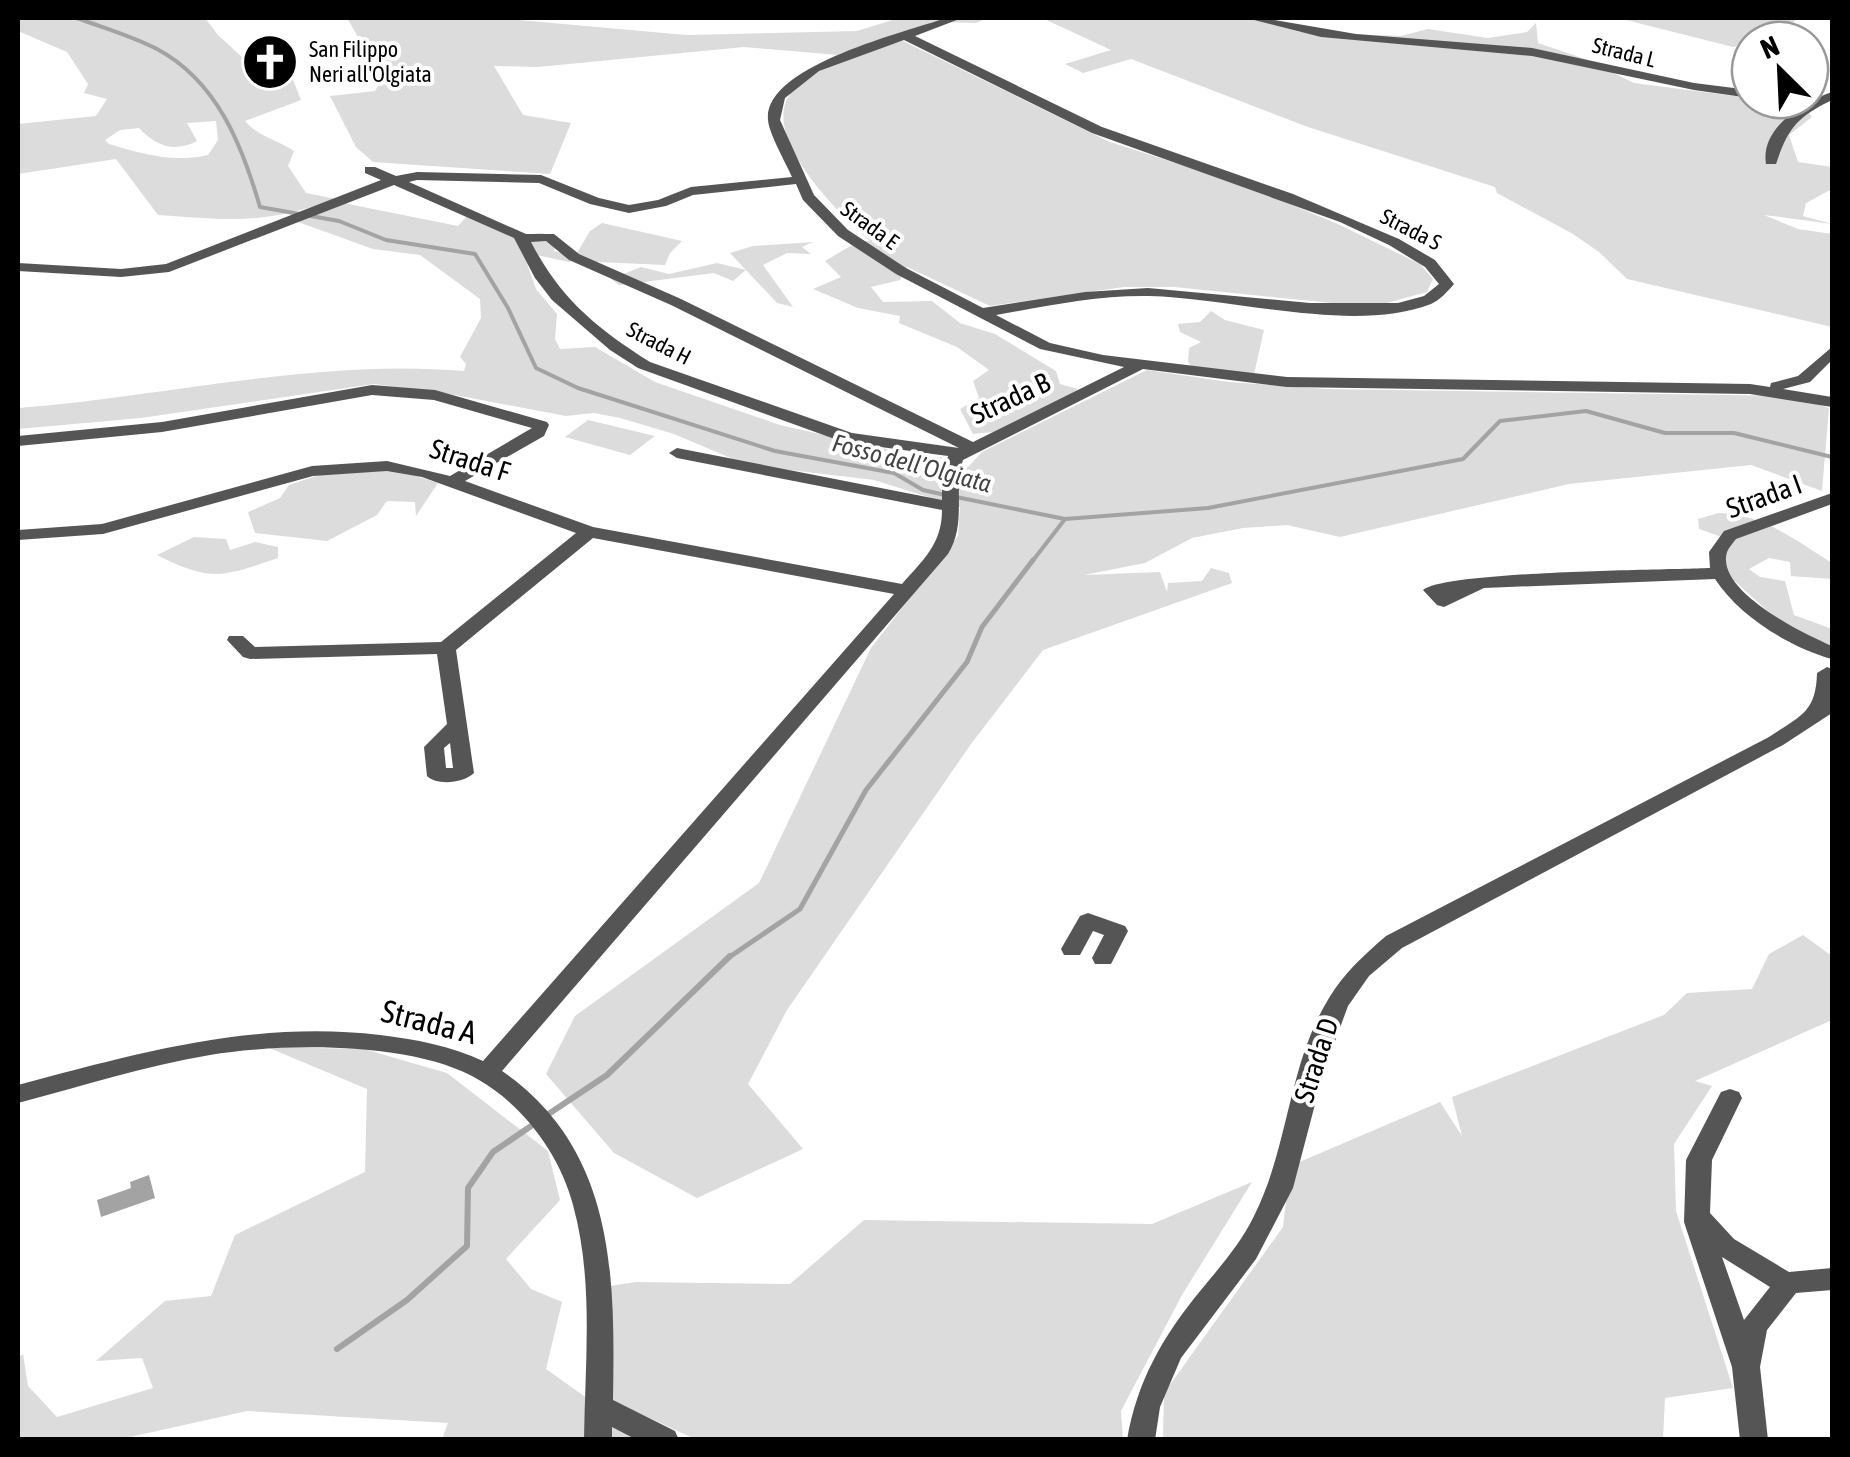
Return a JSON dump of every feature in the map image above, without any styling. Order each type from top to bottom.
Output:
[{"type":"street","name":"Strada E","points":[[956,18],[816,68],[779,97],[774,120],[799,180],[818,210],[856,243],[980,313],[1062,352],[1140,365]]},
{"type":"street","name":"Strada L","points":[[1252,18],[1342,37],[1538,53],[1664,83],[1730,91]]},
{"type":"street","name":"Strada S","points":[[905,36],[1099,131],[1262,185],[1379,236],[1431,262],[1448,284],[1440,295],[1424,304],[1383,310],[1154,292],[1092,295],[980,313]]},
{"type":"street","points":[[1770,161],[1777,136],[1792,119],[1832,95]]},
{"type":"street","points":[[370,170],[502,224],[522,238],[548,237],[574,258],[676,302],[965,450]]},
{"type":"street","points":[[18,266],[112,273],[156,271],[194,260],[392,180],[416,176],[547,179],[595,202],[626,210],[661,204],[691,191],[799,180]]},
{"type":"street","points":[[424,193],[467,177]]},
{"type":"street","name":"Strada H","points":[[522,238],[557,298],[615,347],[644,364],[858,440],[965,450]]},
{"type":"street","points":[[1808,391],[1832,352]]},
{"type":"street","points":[[1140,365],[1320,384],[1808,391],[1832,402]]},
{"type":"street","name":"Strada B","points":[[487,1073],[950,538],[952,465],[965,450],[1108,384],[1140,365]]},
{"type":"street","points":[[1808,391],[1832,380]]},
{"type":"street","points":[[18,441],[162,426],[372,390],[434,395],[541,426],[538,433],[452,482]]},
{"type":"street","points":[[1808,391],[1832,411]]},
{"type":"street","points":[[678,453],[952,500]]},
{"type":"street","name":"Strada F","points":[[18,536],[103,529],[328,468],[386,466],[452,482],[589,532],[904,590]]},
{"type":"street","name":"Strada I","points":[[1721,572],[1719,549],[1730,535],[1832,498]]},
{"type":"street","points":[[236,640],[250,653],[446,648],[589,532]]},
{"type":"street","points":[[1480,583],[1721,572],[1731,590],[1757,614],[1830,666]]},
{"type":"street","points":[[446,648],[457,726]]},
{"type":"street","name":"Strada D","points":[[1798,727],[1826,699],[1830,666]]},
{"type":"street","name":"Strada D","points":[[1141,1440],[1154,1380],[1167,1356],[1203,1302],[1254,1240],[1272,1209],[1318,1042],[1338,998],[1360,968],[1394,942],[1575,849],[1798,727],[1832,704]]},
{"type":"street","points":[[1072,948],[1088,921],[1117,931],[1104,958]]},
{"type":"street","name":"Strada A","points":[[18,1094],[196,1049],[289,1038],[373,1043],[427,1054],[487,1073],[539,1121],[576,1176],[594,1234],[598,1440]]},
{"type":"street","points":[[1730,1098],[1699,1160],[1697,1212],[1717,1252],[1746,1367],[1754,1440]]},
{"type":"street","points":[[1717,1252],[1788,1285],[1832,1279]]},
{"type":"street","points":[[1746,1367],[1754,1326],[1788,1285]]},
{"type":"street","points":[[598,1406],[665,1440]]},
{"type":"shaded area","points":[[18,18],[205,18],[256,70],[290,72],[301,100],[245,121],[294,151],[288,166],[306,193],[336,199],[288,213],[248,219],[158,215],[116,159],[18,174],[18,124],[96,116],[107,99],[84,93],[88,84],[67,52],[18,31]],"holes":[[[216,121],[218,140],[208,155],[183,158],[146,154],[105,140],[120,130],[139,128],[159,143],[181,147],[197,141],[187,123]]]},
{"type":"shaded area","points":[[347,18],[496,18],[686,35],[857,31],[899,18],[987,18],[976,23],[941,22],[838,55],[744,47],[538,67],[494,66],[523,115],[571,123],[550,174],[373,162],[356,147],[330,96],[375,91],[387,70],[362,44]]},
{"type":"shaded area","points":[[1042,18],[1251,18],[1300,32],[1401,36],[1428,29],[1488,38],[1527,32],[1536,23],[1538,43],[1585,59],[1634,83],[1730,95],[1730,120],[1808,120],[1789,135],[1798,162],[1832,167],[1832,189],[1806,203],[1803,216],[1832,224],[1764,215],[1798,229],[1832,234],[1832,327],[1627,279],[1599,252],[1497,193],[1495,187],[1308,127],[1131,59],[1083,73],[1065,64],[1111,50]]},
{"type":"shaded area","points":[[1618,18],[1795,20],[1730,20],[1730,46]]},
{"type":"shaded area","points":[[903,41],[1110,142],[1247,186],[1340,225],[1420,264],[1433,279],[1427,292],[1372,307],[1174,287],[1124,287],[990,306],[907,267],[900,280],[871,287],[883,302],[932,301],[960,323],[995,334],[1056,371],[1060,384],[1078,389],[1025,429],[973,434],[960,409],[979,398],[973,381],[989,370],[957,347],[899,323],[900,316],[858,308],[813,289],[841,277],[825,261],[859,241],[870,241],[807,173],[785,130],[784,110],[791,93],[814,73]]},
{"type":"shaded area","points":[[343,203],[458,226],[469,214],[515,236],[541,233],[557,238],[554,251],[579,258],[569,262],[523,252],[536,289],[557,314],[555,339],[560,349],[595,347],[655,382],[780,425],[925,458],[940,457],[968,467],[982,452],[1147,370],[1229,382],[1326,389],[1794,396],[1829,408],[1822,491],[1751,465],[1569,484],[1340,537],[1287,525],[1243,528],[1192,538],[1145,563],[1084,575],[1160,572],[1167,592],[1168,583],[1202,581],[1211,568],[1229,573],[1232,583],[1043,650],[971,744],[787,1010],[748,1084],[803,1149],[697,1198],[614,1153],[546,1074],[575,1016],[759,883],[871,648],[958,536],[960,507],[874,480],[747,465],[674,434],[620,418],[594,413],[566,416],[374,384],[141,418],[18,429],[18,408],[298,374],[410,368],[464,371],[466,364],[460,357],[481,318],[480,299],[420,255],[373,249],[298,222]]},
{"type":"shaded area","points":[[602,223],[682,241],[665,265],[597,262],[577,253],[590,231]]},
{"type":"shaded area","points":[[813,242],[802,247],[811,254],[787,253],[763,265],[793,307],[777,303],[730,253],[753,246]]},
{"type":"shaded area","points":[[717,263],[746,270],[733,281],[714,273],[619,285],[611,279],[641,267],[669,274]]},
{"type":"shaded area","points":[[1211,311],[1225,320],[1264,330],[1254,374],[1195,370],[1188,362],[1189,348],[1201,342],[1180,332],[1178,324],[1200,322]]},
{"type":"shaded area","points":[[588,420],[655,436],[630,455],[565,437]]},
{"type":"shaded area","points":[[397,470],[438,483],[416,516],[415,502],[387,501],[377,515],[327,541],[255,533],[248,512],[280,498],[289,485],[319,475]]},
{"type":"shaded area","points":[[1719,513],[1765,523],[1832,563],[1832,579],[1791,576],[1790,562],[1769,558],[1749,569],[1760,577],[1785,581],[1794,615],[1832,629],[1832,648],[1773,616],[1729,576],[1724,570],[1722,537],[1699,529],[1698,519]]},
{"type":"shaded area","points":[[194,537],[226,539],[230,550],[255,542],[278,547],[278,558],[217,574],[191,570],[157,555]]},
{"type":"shaded area","points":[[1803,935],[1832,956],[1832,1020],[1695,1081],[1712,1086],[1674,1144],[1676,1211],[1733,1388],[1665,1398],[1663,1439],[1163,1440],[1164,1393],[1283,1227],[1290,1166],[1440,1102],[1462,1136],[1452,1097],[1664,1015],[1687,993],[1752,989],[1769,954]]},
{"type":"shaded area","points":[[267,1047],[364,1049],[447,1073],[548,1151],[560,1200],[506,1259],[531,1289],[562,1302],[546,1369],[598,1406],[665,1439],[442,1439],[448,1423],[247,1411],[121,1439],[18,1440],[18,1358],[23,1354],[28,1386],[57,1417],[153,1388],[142,1358],[96,1361],[165,1301],[211,1296],[235,1235],[365,1172],[367,1089]]},
{"type":"shaded area","points":[[149,1175],[155,1198],[101,1217],[97,1200],[131,1188],[130,1182]]},
{"type":"shaded area","points":[[1252,1182],[1182,1295],[1121,1411],[1123,1439],[695,1439],[598,1394],[603,1287],[636,1282],[790,1284],[864,1220],[1152,1224]]},
{"type":"waterway","name":"Fosso dell’Olgiata","points":[[77,18],[157,49],[196,78],[235,138],[260,207],[339,221],[386,240],[475,254],[508,308],[536,368],[578,388],[775,451],[894,473],[923,490],[945,495]]},
{"type":"waterway","name":"Fosso dell’Olgiata","points":[[1065,519],[1208,508],[1463,459],[1500,421],[1586,411],[1665,433],[1734,433],[1832,457]]},
{"type":"waterway","name":"Fosso dell’Olgiata","points":[[956,497],[1065,519]]},
{"type":"waterway","points":[[1031,563],[1065,519]]},
{"type":"waterway","points":[[728,958],[800,909],[866,790],[967,662],[982,627],[1033,560]]},
{"type":"waterway","points":[[547,1115],[607,1075],[730,956]]},
{"type":"waterway","points":[[337,1349],[407,1300],[467,1246],[468,1188],[493,1152],[534,1124]]},
{"type":"place","name":"San Filippo Neri all'Olgiata","points":[[270,62]]}]
